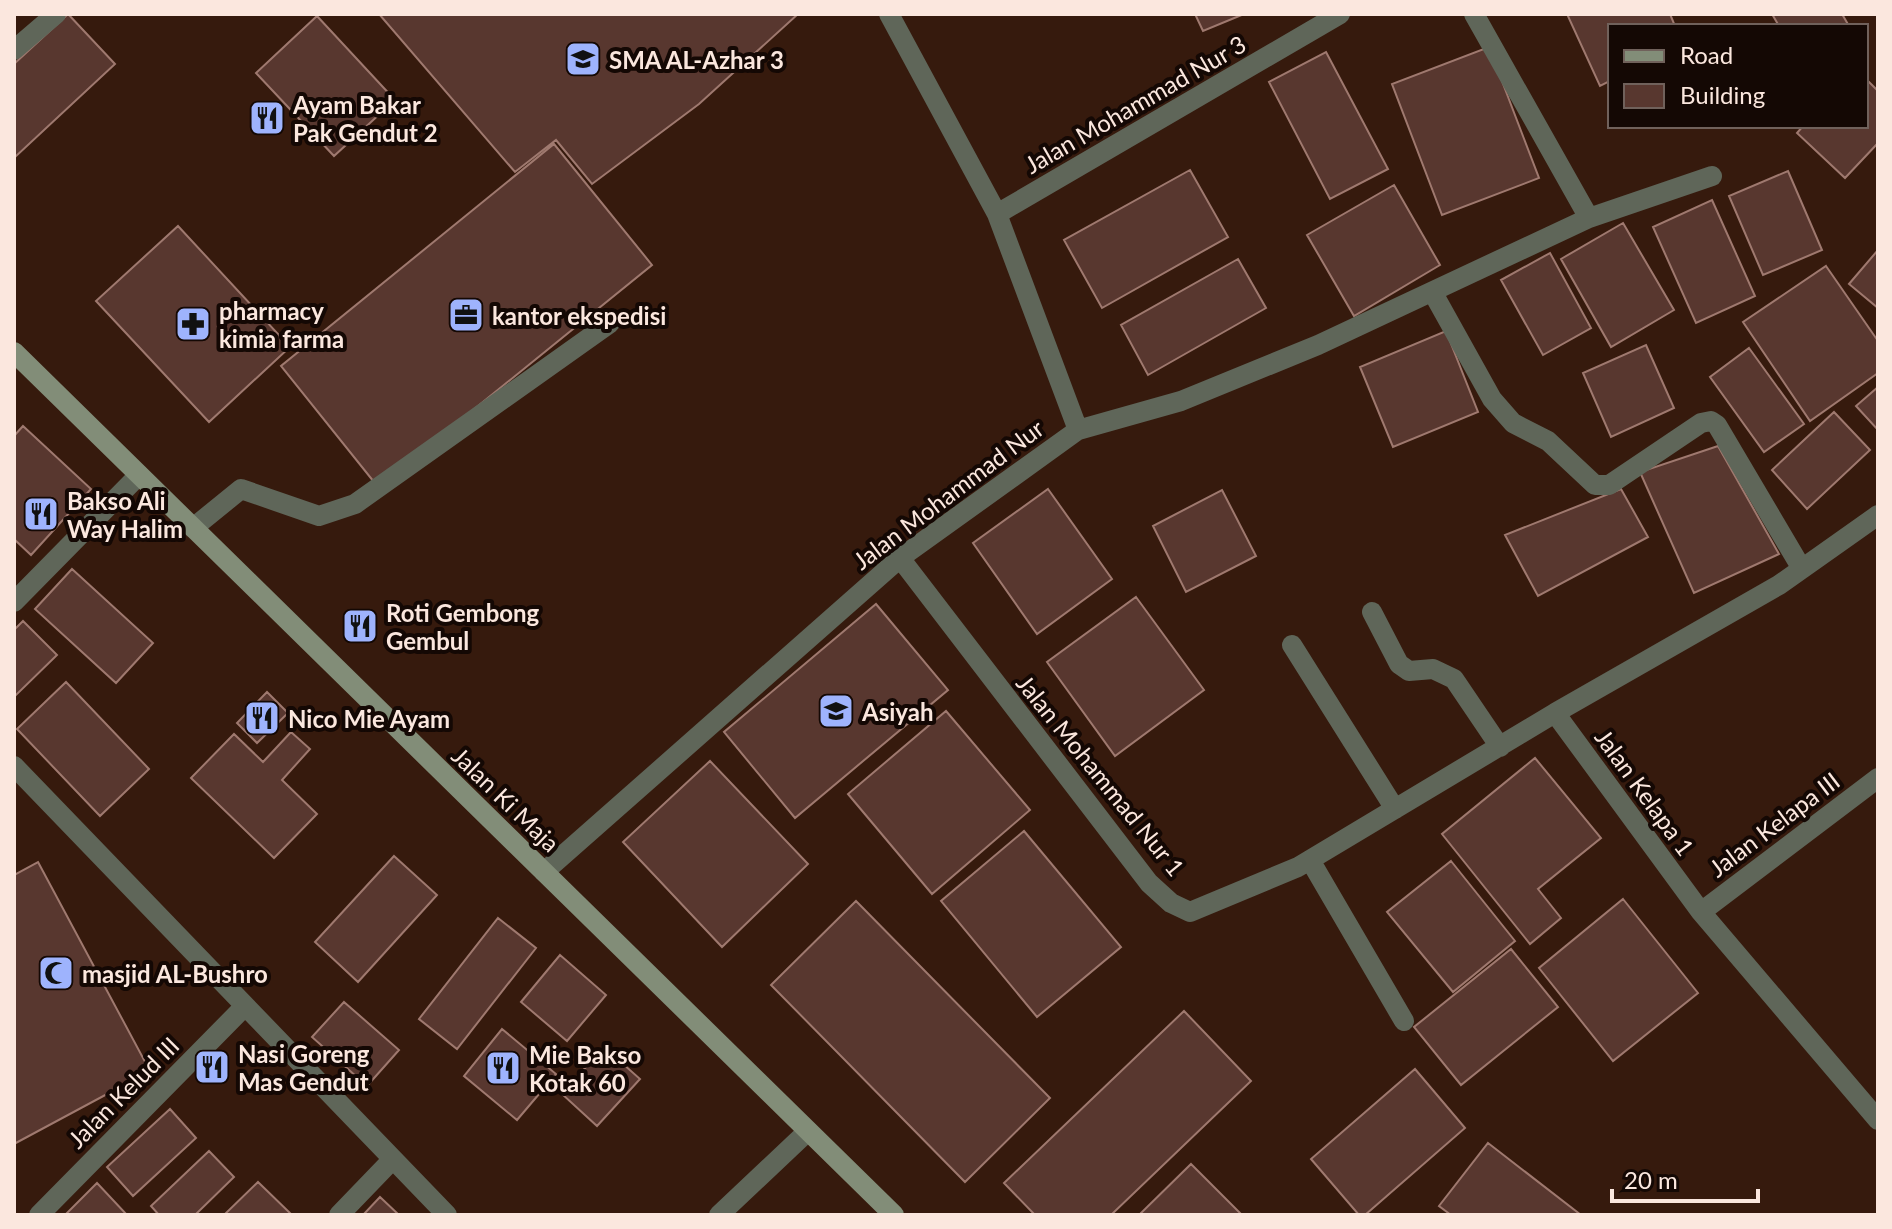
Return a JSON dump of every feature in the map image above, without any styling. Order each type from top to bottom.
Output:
[{"type":"main road","name":"Jalan Ki Maja","points":[[14,352],[894,1215]]},
{"type":"street","points":[[14,50],[56,14]]},
{"type":"street","name":"Jalan Mohammad Nur","points":[[544,872],[900,558],[1078,430],[997,214],[889,14]]},
{"type":"street","name":"Jalan Mohammad Nur 3","points":[[997,214],[1340,14]]},
{"type":"street","points":[[1474,14],[1589,218]]},
{"type":"street","points":[[1078,430],[1181,401],[1433,293],[1589,218],[1712,176]]},
{"type":"street","points":[[1433,293],[1492,399],[1513,423],[1548,441],[1595,485],[1609,485],[1701,423],[1711,421],[1717,425],[1802,569]]},
{"type":"street","points":[[193,528],[241,489],[319,516],[355,504],[610,323]]},
{"type":"street","points":[[14,602],[139,475]]},
{"type":"street","points":[[1404,1021],[1310,860],[1802,569],[1878,515]]},
{"type":"street","name":"Jalan Mohammad Nur 1","points":[[900,558],[1149,883],[1171,903],[1190,912],[1310,860]]},
{"type":"street","points":[[1372,612],[1399,664],[1409,671],[1433,669],[1454,679],[1500,747]]},
{"type":"street","points":[[1292,645],[1395,809]]},
{"type":"street","name":"Jalan Kelapa 1","points":[[1555,713],[1701,912],[1878,1120]]},
{"type":"street","points":[[14,766],[447,1215]]},
{"type":"street","name":"Jalan Kelapa III","points":[[1701,912],[1878,778]]},
{"type":"street","name":"Jalan Kelud III","points":[[39,1215],[245,1006]]},
{"type":"street","points":[[719,1215],[808,1131]]},
{"type":"street","points":[[339,1215],[392,1160]]},
{"type":"building","points":[[68,14],[115,64],[14,158],[14,64]]},
{"type":"building","name":"SMA AL-Azhar 3","points":[[379,14],[798,14],[699,104],[592,184],[556,140],[515,172]]},
{"type":"building","points":[[1195,14],[1244,14],[1203,31]]},
{"type":"building","points":[[1567,14],[1670,14],[1674,24],[1608,24],[1608,82],[1600,86]]},
{"type":"building","points":[[1772,14],[1842,14],[1848,24],[1778,24]]},
{"type":"building","points":[[317,16],[395,100],[334,156],[256,73]]},
{"type":"building","points":[[1489,47],[1539,178],[1442,215],[1392,84]]},
{"type":"building","points":[[1326,52],[1388,169],[1330,199],[1269,82]]},
{"type":"building","points":[[1868,81],[1878,91],[1878,143],[1845,178],[1797,133],[1801,128],[1868,128]]},
{"type":"building","name":"kantor ekspedisi","points":[[554,144],[652,265],[378,487],[281,366]]},
{"type":"building","points":[[1190,170],[1228,237],[1102,308],[1064,240]]},
{"type":"building","points":[[1788,171],[1822,250],[1763,275],[1729,196]]},
{"type":"building","points":[[1394,185],[1440,265],[1354,316],[1307,235]]},
{"type":"building","points":[[1712,200],[1755,296],[1696,323],[1653,227]]},
{"type":"building","points":[[1623,223],[1674,310],[1611,347],[1561,259]]},
{"type":"building","name":"pharmacy kimia farma","points":[[178,226],[290,347],[209,422],[96,301]]},
{"type":"building","points":[[1878,250],[1878,308],[1849,284]]},
{"type":"building","points":[[1550,253],[1591,328],[1543,355],[1501,280]]},
{"type":"building","points":[[1238,259],[1266,308],[1148,375],[1121,325]]},
{"type":"building","points":[[1826,266],[1878,341],[1878,373],[1810,421],[1743,322]]},
{"type":"building","points":[[1446,331],[1478,412],[1393,447],[1360,367]]},
{"type":"building","points":[[1646,345],[1674,408],[1611,437],[1583,373]]},
{"type":"building","points":[[1749,348],[1804,424],[1764,452],[1710,377]]},
{"type":"building","points":[[1878,387],[1878,430],[1856,406]]},
{"type":"building","points":[[1834,412],[1870,450],[1807,509],[1772,470]]},
{"type":"building","name":"Bakso Ali Way Halim","points":[[23,426],[91,489],[31,555],[14,539],[14,436]]},
{"type":"building","points":[[1718,446],[1779,554],[1694,593],[1640,472]]},
{"type":"building","points":[[1048,489],[1112,579],[1037,634],[973,543]]},
{"type":"building","points":[[1621,489],[1648,537],[1538,596],[1505,535]]},
{"type":"building","points":[[1222,490],[1256,556],[1186,592],[1153,526]]},
{"type":"building","points":[[72,569],[153,643],[116,683],[35,609]]},
{"type":"building","points":[[1136,597],[1204,690],[1115,756],[1047,662]]},
{"type":"building","name":"Asiyah","points":[[876,604],[948,690],[795,818],[724,732]]},
{"type":"building","points":[[23,621],[57,655],[14,697],[14,630]]},
{"type":"building","points":[[66,682],[149,769],[100,816],[17,729]]},
{"type":"building","name":"Nico Mie Ayam","points":[[267,692],[288,713],[257,743],[237,723]]},
{"type":"building","points":[[946,711],[1030,810],[932,894],[848,794]]},
{"type":"building","points":[[291,732],[310,749],[282,780],[317,814],[274,858],[191,778],[234,734],[263,762]]},
{"type":"building","points":[[1535,758],[1601,838],[1538,889],[1561,918],[1530,944],[1442,834]]},
{"type":"building","points":[[710,761],[808,864],[722,947],[623,842]]},
{"type":"building","points":[[1024,831],[1121,947],[1037,1017],[941,901]]},
{"type":"building","points":[[394,856],[437,895],[358,982],[315,942]]},
{"type":"building","points":[[1451,861],[1515,941],[1453,992],[1387,912]]},
{"type":"building","name":"masjid AL-Bushro","points":[[38,862],[150,1071],[14,1144],[14,875]]},
{"type":"building","points":[[1623,899],[1698,993],[1613,1061],[1539,968]]},
{"type":"building","points":[[856,901],[1050,1098],[965,1182],[771,985]]},
{"type":"building","points":[[498,918],[536,948],[457,1049],[419,1019]]},
{"type":"building","points":[[1511,949],[1558,1007],[1461,1085],[1414,1027]]},
{"type":"building","points":[[560,955],[606,995],[567,1041],[521,1002]]},
{"type":"building","points":[[344,1002],[399,1050],[367,1086],[312,1037]]},
{"type":"building","points":[[1184,1011],[1251,1081],[1111,1215],[1035,1215],[1004,1183]]},
{"type":"building","points":[[502,1029],[556,1074],[517,1120],[464,1076]]},
{"type":"building","points":[[604,1047],[640,1079],[597,1126],[562,1094]]},
{"type":"building","points":[[1415,1069],[1465,1128],[1365,1215],[1359,1215],[1311,1159]]},
{"type":"building","points":[[170,1109],[196,1138],[133,1196],[107,1167]]},
{"type":"building","points":[[1488,1143],[1581,1215],[1451,1215],[1439,1206]]},
{"type":"building","points":[[209,1151],[234,1177],[195,1215],[159,1215],[151,1206]]},
{"type":"building","points":[[1191,1164],[1242,1215],[1139,1215]]},
{"type":"building","points":[[258,1182],[292,1215],[224,1215]]},
{"type":"building","points":[[97,1183],[127,1215],[65,1215]]},
{"type":"building","points":[[380,1197],[399,1215],[363,1215]]},
{"type":"place","name":"SMA AL-Azhar 3","points":[[583,59]]},
{"type":"place","name":"Ayam Bakar Pak Gendut 2","points":[[267,118]]},
{"type":"place","name":"kantor ekspedisi","points":[[466,315]]},
{"type":"place","name":"pharmacy kimia farma","points":[[193,324]]},
{"type":"place","name":"Bakso Ali Way Halim","points":[[41,514]]},
{"type":"place","name":"Roti Gembong Gembul","points":[[360,626]]},
{"type":"place","name":"Asiyah","points":[[836,711]]},
{"type":"place","name":"Nico Mie Ayam","points":[[262,718]]},
{"type":"place","name":"masjid AL-Bushro","points":[[56,973]]},
{"type":"place","name":"Nasi Goreng Mas Gendut","points":[[212,1067]]},
{"type":"place","name":"Mie Bakso Kotak 60","points":[[503,1068]]}]
